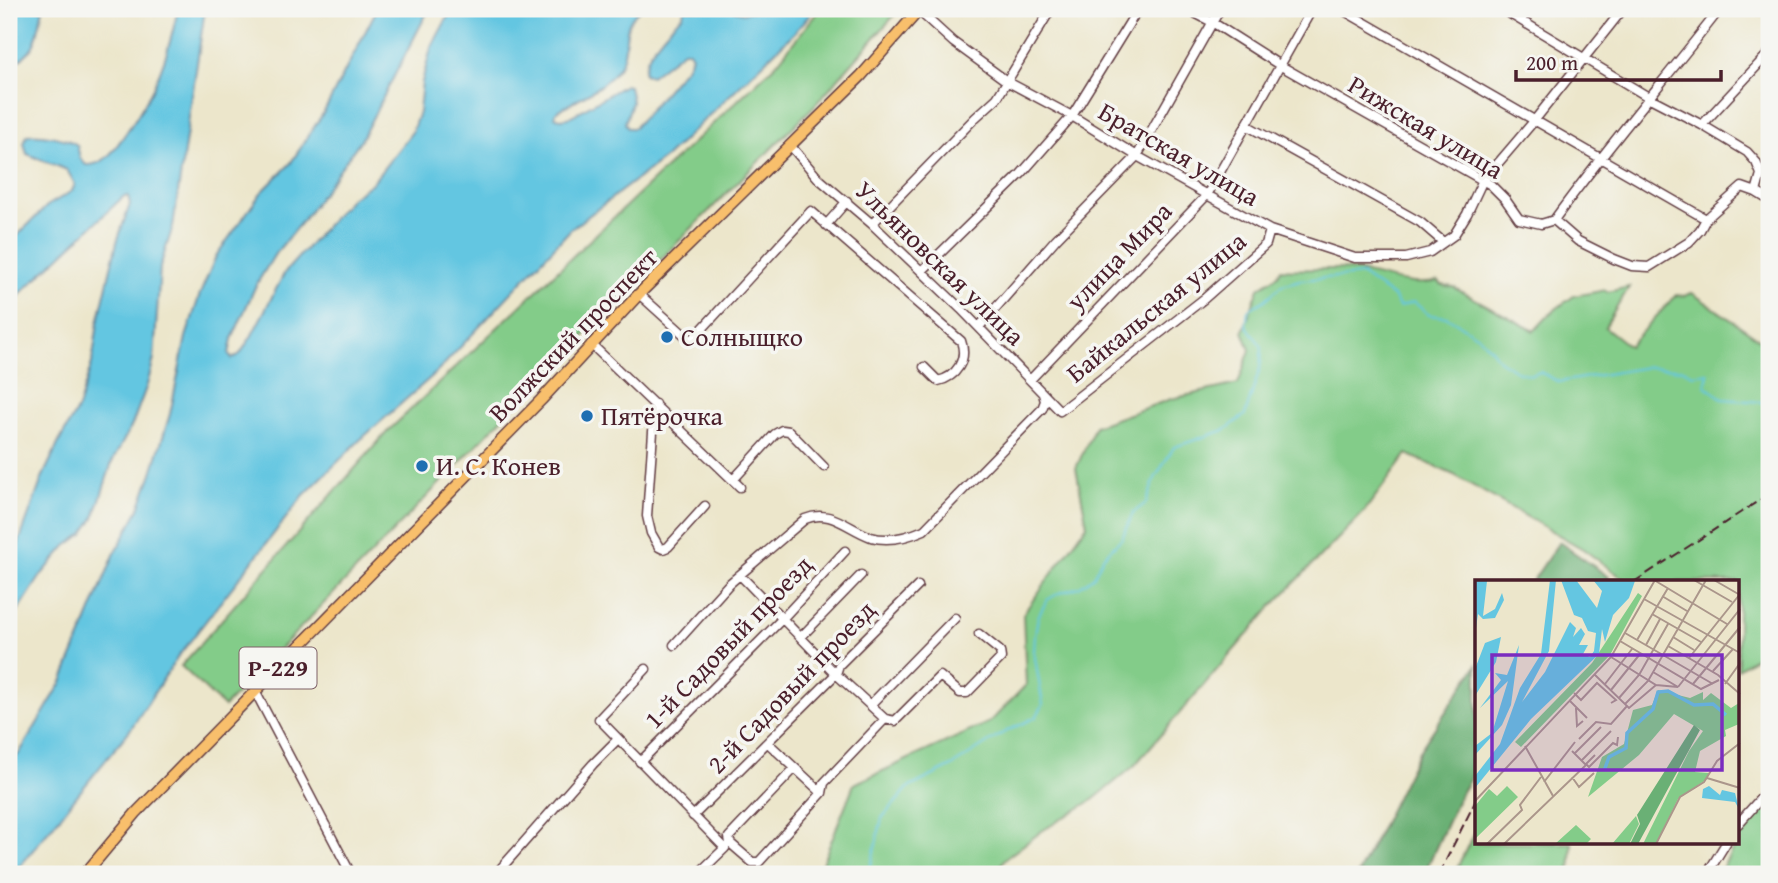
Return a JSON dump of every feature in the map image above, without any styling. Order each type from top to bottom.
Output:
[{"type":"main road","name":"Волжский проспект","points":[[85,874],[136,813],[541,400],[639,294],[860,76],[920,10]]},
{"type":"street","points":[[872,224],[997,98],[1051,9]]},
{"type":"street","points":[[922,271],[1021,174],[1072,116],[1138,9]]},
{"type":"street","name":"Рижская улица","points":[[1187,9],[1490,185],[1505,199],[1519,219],[1541,224],[1553,220]]},
{"type":"street","points":[[979,327],[1056,239],[1137,156],[1220,9]]},
{"type":"street","name":"улица Мира","points":[[1030,380],[1207,195],[1312,9]]},
{"type":"street","points":[[1341,9],[1706,219]]},
{"type":"street","points":[[1502,9],[1650,98],[1747,152],[1756,162],[1761,174],[1756,192]]},
{"type":"street","points":[[1521,20],[1529,9]]},
{"type":"street","points":[[1246,125],[1419,222],[1441,241],[1454,235],[1482,182],[1623,9]]},
{"type":"street","points":[[1720,9],[1599,158],[1553,220],[1578,241],[1614,259],[1632,266],[1649,267],[1689,242],[1706,219],[1742,187],[1769,200]]},
{"type":"street","name":"Братская улица","points":[[920,10],[953,42],[1008,82],[1270,230],[1355,258],[1416,257],[1430,252],[1441,241]]},
{"type":"street","points":[[1702,125],[1769,53]]},
{"type":"street","name":"Ульяновская улица","points":[[790,145],[818,178],[847,201],[922,271],[1060,411]]},
{"type":"street","points":[[826,225],[847,201]]},
{"type":"street","points":[[639,294],[691,341],[811,211],[961,341],[964,357],[958,369],[946,379],[938,381],[924,367]]},
{"type":"street","name":"Байкальская улица","points":[[1060,411],[1205,298],[1266,244],[1270,230]]},
{"type":"street","points":[[591,344],[740,487]]},
{"type":"street","points":[[674,645],[740,575],[797,524],[812,516],[837,519],[873,538],[906,538],[924,530],[1042,409],[1045,401],[1042,392]]},
{"type":"street","points":[[655,404],[647,516],[651,533],[659,547],[668,547],[705,506]]},
{"type":"street","points":[[733,480],[775,434],[782,430],[789,431],[824,467]]},
{"type":"street","name":"1-й Садовый проезд","points":[[640,762],[783,618],[845,551]]},
{"type":"street","points":[[740,575],[836,674],[885,719],[895,721],[940,676],[960,693],[967,693],[1001,658],[1000,651],[979,634]]},
{"type":"street","points":[[801,637],[861,575]]},
{"type":"street","name":"2-й Садовый проезд","points":[[693,816],[836,674],[839,665],[918,586]]},
{"type":"street","points":[[870,705],[955,618]]},
{"type":"street","points":[[646,669],[599,719],[725,848],[698,874]]},
{"type":"street","points":[[255,691],[351,874]]},
{"type":"street","points":[[795,768],[729,837],[730,843],[752,862],[759,862],[822,793],[824,783],[885,719]]},
{"type":"street","points":[[496,874],[618,739]]},
{"type":"street","points":[[768,743],[822,793]]},
{"type":"street","points":[[1740,822],[1769,789]]},
{"type":"street","points":[[1707,874],[1725,844]]},
{"type":"green space","points":[[820,9],[900,9],[814,106],[520,400],[224,707],[181,666],[387,432],[776,64]]},
{"type":"green space","points":[[1281,269],[1343,269],[1407,282],[1438,281],[1534,331],[1553,311],[1574,296],[1629,287],[1605,327],[1629,346],[1676,295],[1685,296],[1692,293],[1769,346],[1769,648],[1740,668],[1740,580],[1625,580],[1583,549],[1454,475],[1407,454],[1363,513],[1271,607],[1134,766],[1094,799],[1042,831],[1005,859],[995,874],[818,874],[854,784],[990,722],[1026,685],[1023,614],[1087,525],[1076,468],[1095,426],[1171,399],[1238,384],[1250,350],[1243,331],[1259,288],[1278,275]]},
{"type":"green space","points":[[1559,542],[1609,577],[1607,580],[1533,580]]},
{"type":"green space","points":[[1475,668],[1475,770],[1460,795],[1424,874],[1358,874],[1418,753]]},
{"type":"green space","points":[[1769,800],[1769,874],[1719,874],[1736,844],[1740,844],[1740,836],[1749,820]]},
{"type":"green space","points":[[1475,831],[1475,844],[1572,844],[1570,874],[1454,874]]},
{"type":"water","points":[[9,9],[43,9],[35,43],[9,67]]},
{"type":"water","points":[[178,9],[205,9],[173,226],[160,267],[154,359],[147,385],[132,425],[112,462],[94,518],[83,534],[66,546],[42,574],[9,625],[14,556],[43,476],[78,408],[92,363],[98,323],[117,242],[130,204],[128,196],[123,197],[22,292],[9,311],[9,244],[47,206],[72,191],[75,184],[67,170],[27,154],[24,143],[27,135],[53,137],[77,145],[80,158],[86,165],[93,165],[105,159],[126,133],[153,88],[165,59]]},
{"type":"water","points":[[377,9],[429,9],[362,138],[307,215],[275,254],[256,285],[232,339],[229,354],[232,359],[240,354],[251,337],[285,272],[351,198],[372,183],[412,132],[419,112],[422,82],[431,48],[452,9],[641,9],[630,20],[624,56],[615,71],[592,91],[556,112],[555,117],[568,118],[625,85],[629,86],[632,102],[625,123],[628,128],[634,128],[687,66],[692,56],[689,51],[683,51],[651,76],[644,74],[652,50],[683,15],[684,9],[731,9],[743,13],[760,9],[815,9],[795,32],[666,157],[571,229],[438,371],[360,440],[304,495],[177,658],[130,730],[20,866],[9,874],[9,767],[62,682],[114,555],[138,511],[170,414],[186,337],[216,256],[261,193],[290,164],[324,112]]},
{"type":"waterway","points":[[869,874],[882,818],[908,788],[952,766],[1003,733],[1036,717],[1043,705],[1034,652],[1035,635],[1038,617],[1047,600],[1079,587],[1094,576],[1103,557],[1122,538],[1133,513],[1146,503],[1155,478],[1174,447],[1225,430],[1245,415],[1260,368],[1262,347],[1246,325],[1248,310],[1282,285],[1300,280],[1362,275],[1395,298],[1399,307],[1414,302],[1429,315],[1447,317],[1478,336],[1499,360],[1516,371],[1531,375],[1540,372],[1559,382],[1647,367],[1682,369],[1693,375],[1708,373],[1706,386],[1723,399],[1762,402],[1769,409]]},
{"type":"railway","points":[[1637,580],[1769,494]]},
{"type":"railway","points":[[1439,874],[1475,802]]},
{"type":"place","name":"Солныщко","points":[[667,337]]},
{"type":"place","name":"Пятёрочка","points":[[587,416]]},
{"type":"place","name":"И. С. Конев","points":[[422,466]]}]
